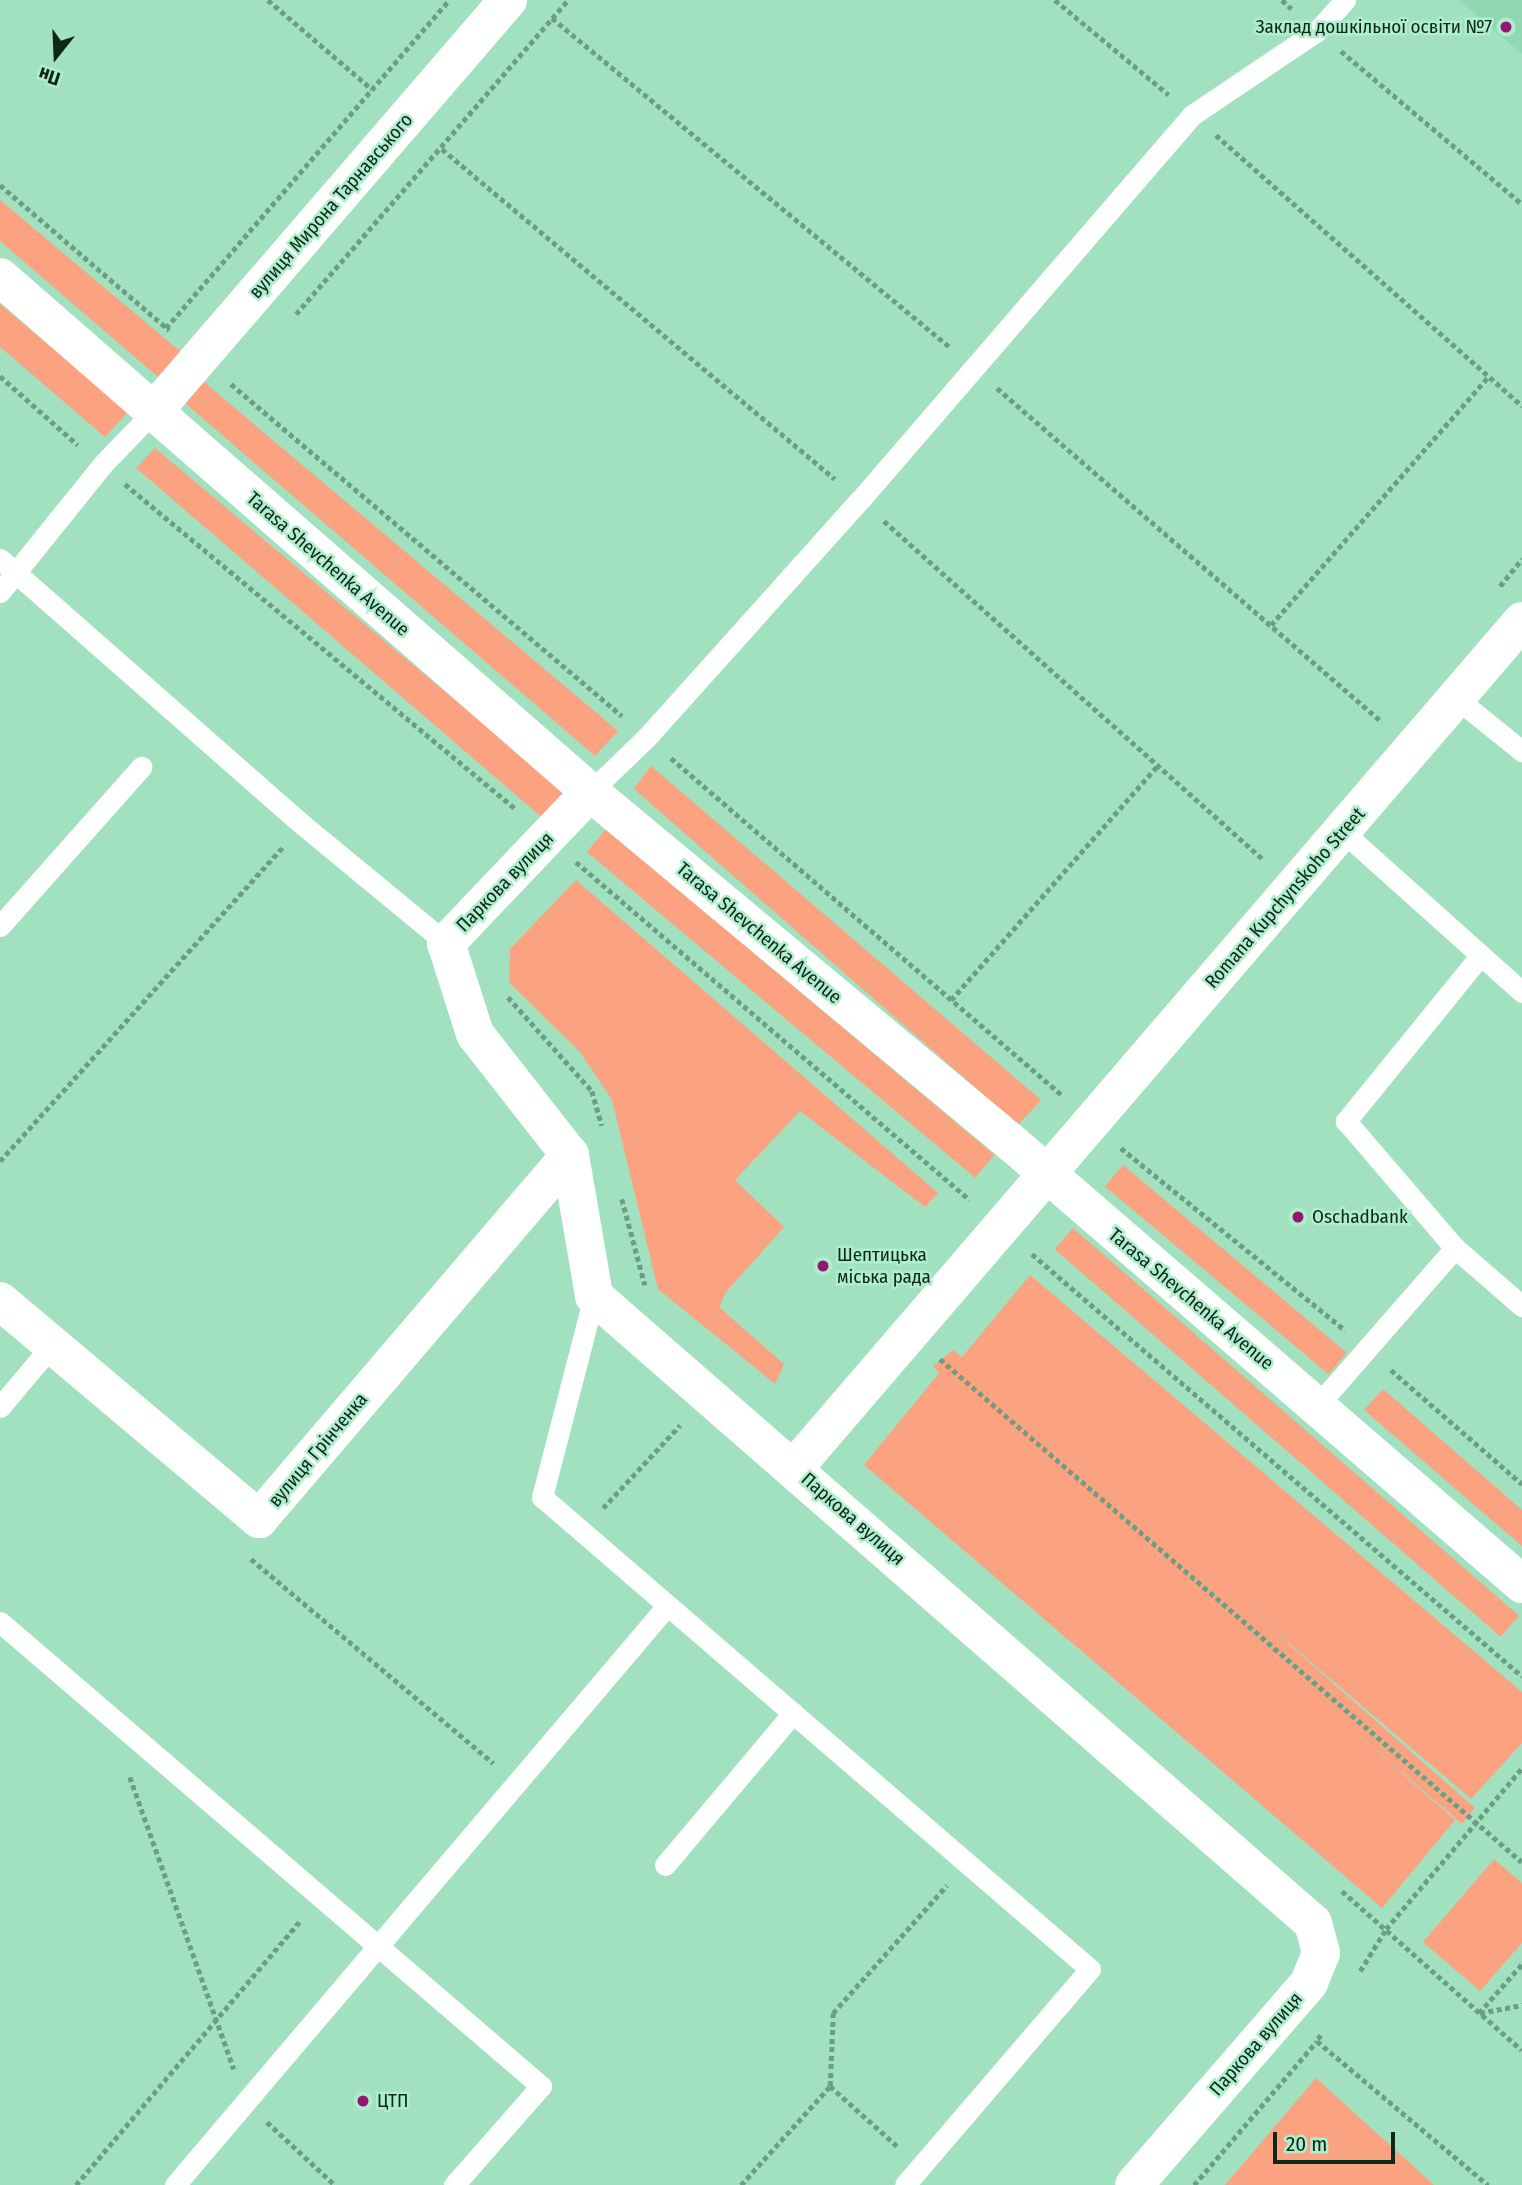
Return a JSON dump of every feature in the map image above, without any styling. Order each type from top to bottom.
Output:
[{"type":"street","name":"вулиця Мирона Тарнавського","points":[[153,412],[508,0]]},
{"type":"street","name":"Tarasa Shevchenka Avenue","points":[[0,277],[590,792],[1044,1172],[1522,1584]]},
{"type":"street","name":"Romana Kupchynskoho Street","points":[[794,1467],[1044,1172],[1343,832],[1522,621]]},
{"type":"street","name":"Паркова вулиця","points":[[590,792],[446,943],[475,1034],[570,1155],[594,1296],[794,1467],[1313,1923],[1321,1953],[1310,1983],[1134,2185]]},
{"type":"street","name":"вулиця Грінченка","points":[[0,1301],[259,1519],[570,1155]]},
{"type":"lane","points":[[590,792],[647,737],[860,500],[1192,115],[1317,31],[1345,0]]},
{"type":"lane","points":[[0,592],[102,465],[153,412]]},
{"type":"lane","points":[[0,559],[303,825],[446,943]]},
{"type":"lane","points":[[1456,698],[1522,751]]},
{"type":"lane","points":[[0,926],[141,767]]},
{"type":"lane","points":[[1343,832],[1522,992]]},
{"type":"lane","points":[[1480,956],[1346,1121],[1455,1248],[1522,1306]]},
{"type":"lane","points":[[1317,1406],[1365,1347],[1455,1248]]},
{"type":"lane","points":[[594,1296],[542,1497],[666,1607],[968,1861],[1090,1969],[905,2185]]},
{"type":"lane","points":[[0,1407],[52,1345]]},
{"type":"lane","points":[[175,2185],[380,1947],[515,1782],[666,1607]]},
{"type":"lane","points":[[0,1622],[541,2086],[454,2185]]},
{"type":"lane","points":[[665,1865],[793,1713]]},
{"type":"path","points":[[268,0],[372,89]]},
{"type":"path","points":[[166,328],[449,0]]},
{"type":"path","points":[[287,323],[568,0]]},
{"type":"path","points":[[1055,0],[1192,115],[1522,405]]},
{"type":"path","points":[[1282,0],[1522,204]]},
{"type":"path","points":[[0,185],[647,737],[1091,1121],[1365,1347],[1522,1484]]},
{"type":"path","points":[[232,385],[241,375]]},
{"type":"path","points":[[1271,625],[1489,376]]},
{"type":"path","points":[[951,1000],[1158,765]]},
{"type":"path","points":[[0,1161],[303,825]]},
{"type":"path","points":[[1020,1262],[1029,1252],[1522,1676]]},
{"type":"path","points":[[911,1329],[933,1353],[1522,1862]]},
{"type":"path","points":[[582,1532],[683,1421],[693,1430]]},
{"type":"path","points":[[241,1551],[515,1782]]},
{"type":"path","points":[[107,1713],[246,2103],[335,2185]]},
{"type":"path","points":[[1359,1974],[1386,1929],[1522,1768]]},
{"type":"path","points":[[741,2185],[830,2086],[834,2013],[968,1861]]},
{"type":"path","points":[[1333,1884],[1522,2050]]},
{"type":"path","points":[[76,2185],[321,1897]]},
{"type":"path","points":[[1479,2013],[1522,1964]]},
{"type":"path","points":[[1479,2013],[1522,2005]]},
{"type":"path","points":[[1194,2185],[1324,2030]]},
{"type":"path","points":[[1317,2041],[1488,2185]]},
{"type":"path","points":[[830,2086],[920,2168]]},
{"type":"shaded area","name":"Заклад дошкільної освіти №7","points":[[1459,0],[1522,0],[1522,54]]},
{"type":"shaded area","points":[[0,200],[181,352],[158,377],[0,241]]},
{"type":"shaded area","points":[[0,304],[128,412],[105,437],[0,347]]},
{"type":"shaded area","points":[[204,382],[618,731],[595,756],[185,403]]},
{"type":"shaded area","points":[[155,448],[569,796],[546,821],[136,468]]},
{"type":"shaded area","points":[[651,766],[1041,1100],[1018,1125],[634,789]]},
{"type":"shaded area","points":[[606,829],[994,1155],[975,1178],[587,852]]},
{"type":"shaded area","points":[[576,880],[938,1193],[925,1207],[800,1111],[735,1180],[784,1227],[726,1292],[719,1307],[784,1364],[775,1384],[658,1289],[612,1100],[580,1052],[509,982],[510,949]]},
{"type":"shaded area","points":[[1123,1165],[1347,1353],[1329,1374],[1105,1186]]},
{"type":"shaded area","points":[[1073,1228],[1519,1616],[1501,1637],[1055,1249]]},
{"type":"shaded area","points":[[1030,1275],[1522,1692],[1522,1743],[1471,1799],[1244,1605],[1475,1808],[1462,1824],[1350,1728],[1455,1820],[1382,1908],[864,1465],[939,1373],[933,1366],[953,1350],[962,1357]]},
{"type":"shaded area","points":[[1383,1389],[1522,1510],[1522,1546],[1364,1410]]},
{"type":"shaded area","points":[[1494,1859],[1522,1883],[1522,1943],[1480,1991],[1423,1942]]},
{"type":"shaded area","points":[[1316,2078],[1434,2185],[1225,2185]]},
{"type":"place","name":"Заклад дошкільної освіти №7","points":[[1506,27]]},
{"type":"place","name":"Oschadbank","points":[[1298,1217]]},
{"type":"place","name":"Шептицька міська рада","points":[[823,1266]]},
{"type":"place","name":"ЦТП","points":[[363,2101]]}]
